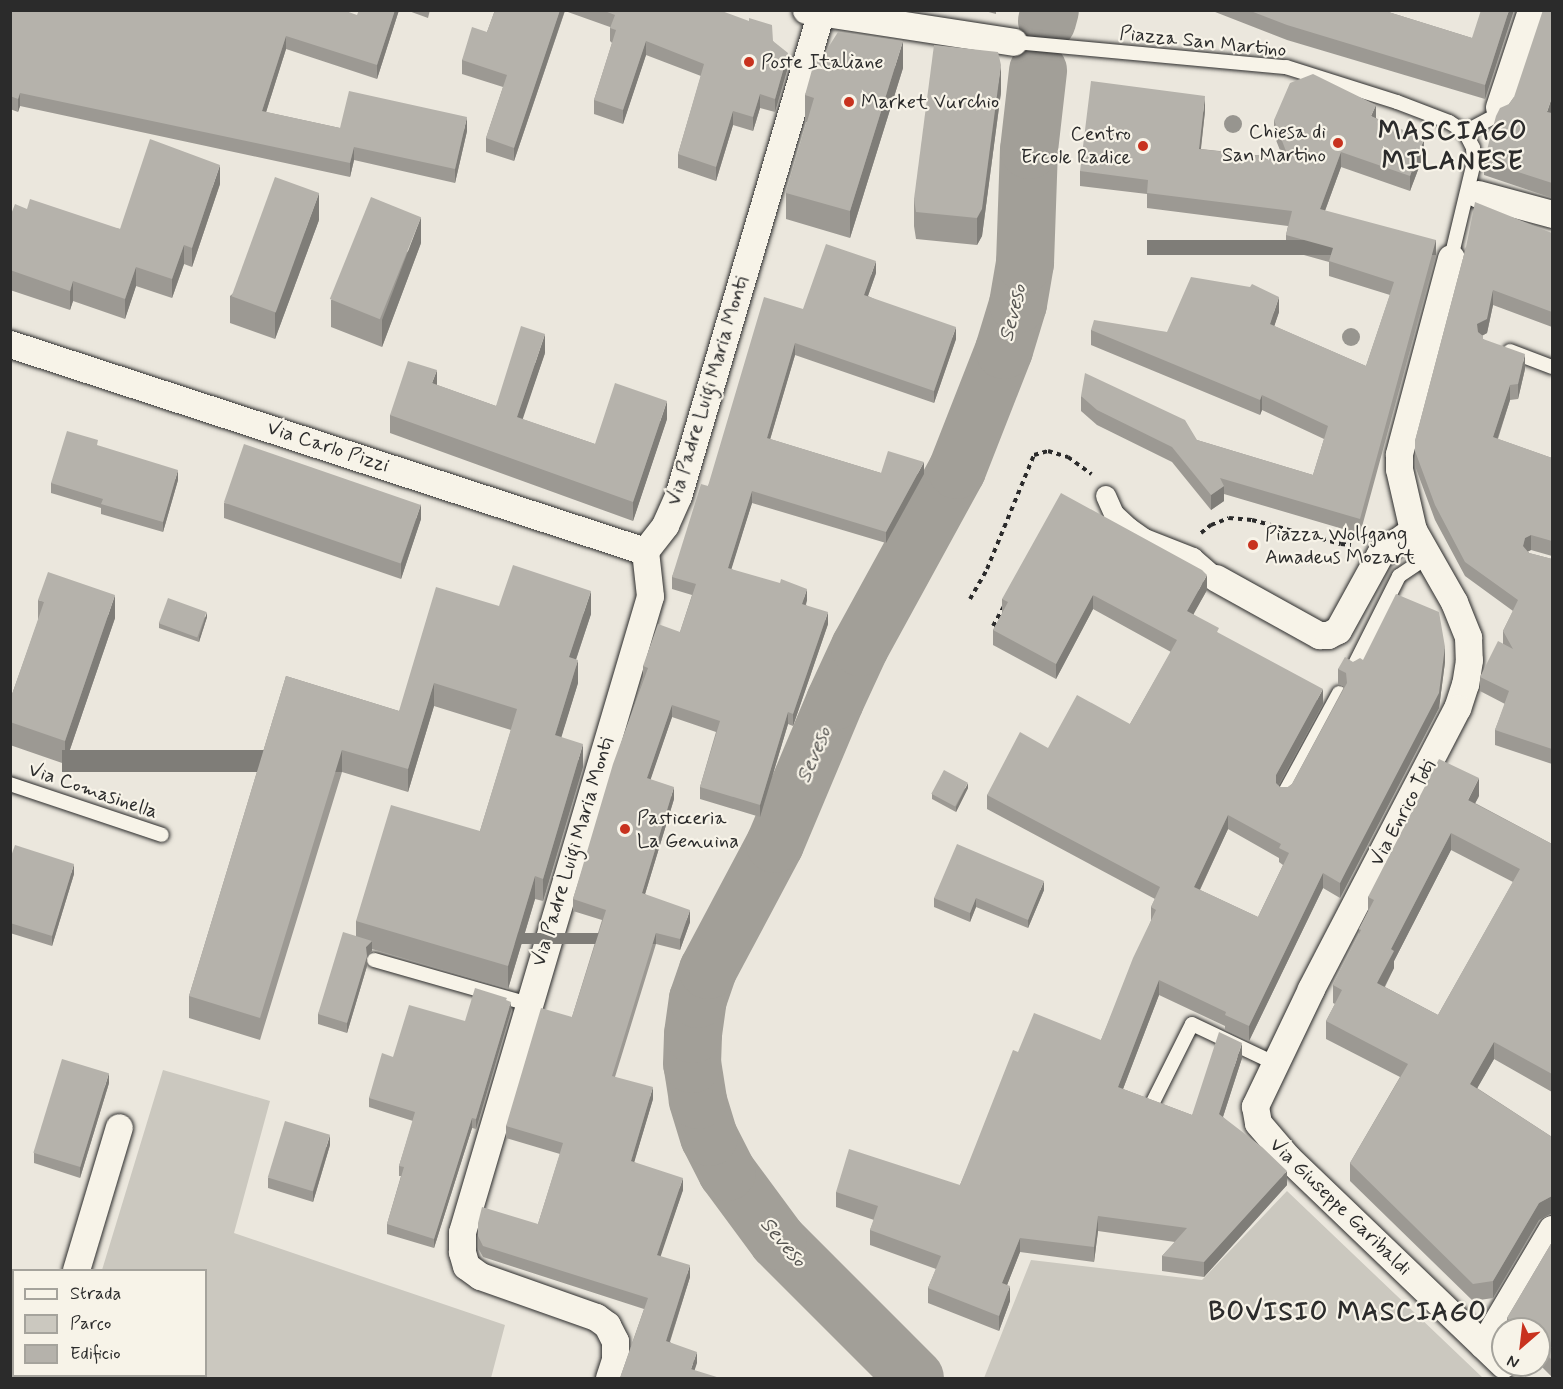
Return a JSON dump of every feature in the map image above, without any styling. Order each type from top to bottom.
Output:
[{"type":"street","points":[[1499,107],[1531,10]]},
{"type":"street","points":[[813,13],[1014,42]]},
{"type":"street","name":"Via Padre Luigi Maria Monti","points":[[609,1378],[615,1359],[615,1341],[607,1325],[596,1317],[480,1276],[466,1266],[462,1252],[462,1232],[650,596],[645,551],[665,525],[678,496],[813,13]]},
{"type":"street","points":[[1474,193],[1552,214]]},
{"type":"street","name":"Via Enrico Toti","points":[[1258,1123],[1255,1106],[1274,1063],[1457,708],[1466,684],[1469,660],[1467,637],[1454,602],[1413,530],[1399,469],[1399,454],[1439,331],[1451,258]]},
{"type":"street","name":"Via Carlo Pizzi","points":[[10,344],[645,551]]},
{"type":"street","points":[[1106,496],[1114,514],[1145,539],[1193,558],[1216,578],[1319,635],[1328,635],[1338,630],[1380,554],[1413,530]]},
{"type":"street","name":"Via Giuseppe Garibaldi","points":[[1258,1123],[1287,1158],[1491,1353]]},
{"type":"street","points":[[76,1269],[119,1127]]},
{"type":"street","points":[[1483,1345],[1552,1229]]},
{"type":"lane","name":"Piazza San Martino","points":[[1014,42],[1070,49],[1286,67],[1396,102],[1449,122],[1465,132]]},
{"type":"lane","points":[[1451,258],[1474,193],[1473,148],[1465,132],[1493,117],[1499,107]]},
{"type":"lane","points":[[1496,346],[1552,367]]},
{"type":"lane","points":[[1353,668],[1399,576],[1427,557]]},
{"type":"lane","points":[[1284,794],[1339,693]]},
{"type":"lane","name":"Via Comasinella","points":[[10,784],[162,835]]},
{"type":"lane","points":[[374,960],[528,1004]]},
{"type":"lane","points":[[1153,1102],[1192,1024],[1274,1063]]},
{"type":"path","points":[[970,599],[987,568],[1034,454],[1048,451],[1068,457],[1085,468]]},
{"type":"path","points":[[1193,558],[1192,545],[1200,534],[1211,525],[1229,518],[1252,520],[1341,544],[1363,545],[1380,554]]},
{"type":"path","points":[[993,626],[1010,596]]},
{"type":"green space","points":[[163,1070],[270,1101],[234,1233],[505,1325],[491,1378],[69,1378],[207,1377],[207,1269],[102,1269]]},
{"type":"green space","points":[[1287,1191],[1483,1378],[984,1378],[1031,1260],[1202,1280]]},
{"type":"building","points":[[10,10],[343,10],[357,15],[359,10],[395,10],[377,65],[286,36],[262,111],[340,128],[349,91],[467,117],[455,169],[354,147],[350,163],[20,93],[18,99],[10,96]]},
{"type":"building","points":[[495,10],[560,10],[514,148],[486,138],[507,75],[462,60],[472,27],[487,32]]},
{"type":"building","points":[[602,10],[719,10],[749,21],[749,18],[772,25],[773,41],[788,53],[775,99],[760,94],[753,117],[733,111],[716,167],[678,154],[704,64],[646,41],[623,110],[594,100],[616,30],[610,28],[615,15]]},
{"type":"building","points":[[1248,10],[1382,10],[1472,38],[1481,10],[1509,10],[1485,85],[1287,25]]},
{"type":"building","points":[[1543,10],[1552,10],[1552,97],[1547,112],[1552,113],[1552,183],[1484,161],[1496,116],[1500,108],[1509,104],[1514,97]]},
{"type":"building","points":[[838,32],[903,41],[850,211],[786,193],[814,98],[805,95],[815,59],[819,62]]},
{"type":"building","points":[[934,45],[998,52],[1001,65],[982,209],[977,218],[916,212],[914,199]]},
{"type":"building","points":[[1313,74],[1376,105],[1371,116],[1424,139],[1410,176],[1341,152],[1320,209],[1436,240],[1360,519],[1220,478],[1224,486],[1211,495],[1172,447],[1097,410],[1081,396],[1085,373],[1185,420],[1197,440],[1313,475],[1328,426],[1262,395],[1260,400],[1091,330],[1094,320],[1167,332],[1191,277],[1250,287],[1252,284],[1279,297],[1270,324],[1366,366],[1394,282],[1329,261],[1333,248],[1286,235],[1292,211],[1147,193],[1148,180],[1080,171],[1091,81],[1205,96],[1199,149],[1289,159],[1274,120],[1290,83]]},
{"type":"building","points":[[150,139],[220,165],[192,248],[184,245],[172,279],[136,267],[125,299],[73,281],[70,291],[10,270],[10,217],[15,204],[27,209],[30,199],[120,229]]},
{"type":"building","points":[[275,177],[319,193],[276,312],[232,296]]},
{"type":"building","points":[[371,197],[421,217],[380,319],[330,299]]},
{"type":"building","points":[[1475,202],[1552,233],[1552,312],[1493,290],[1487,319],[1477,324],[1478,332],[1483,339],[1525,354],[1518,384],[1510,385],[1493,437],[1552,458],[1552,541],[1531,535],[1525,538],[1523,546],[1529,553],[1552,559],[1552,749],[1495,730],[1509,691],[1480,677],[1498,641],[1513,649],[1503,631],[1518,600],[1465,562],[1435,505],[1415,451],[1415,441],[1466,247]]},
{"type":"building","points":[[826,244],[876,261],[864,295],[956,327],[934,391],[795,343],[767,438],[881,473],[888,451],[924,462],[886,532],[752,491],[728,568],[780,583],[781,579],[807,589],[802,604],[828,612],[793,714],[788,712],[760,805],[700,787],[720,721],[672,705],[647,778],[674,787],[642,893],[690,910],[680,939],[656,933],[612,1076],[653,1087],[631,1161],[683,1178],[657,1255],[690,1265],[666,1341],[697,1352],[691,1369],[720,1378],[620,1378],[648,1298],[483,1246],[478,1236],[478,1223],[482,1207],[538,1224],[563,1143],[506,1126],[541,1008],[572,1017],[606,910],[573,899],[613,764],[648,668],[643,666],[658,624],[680,632],[696,584],[672,577],[701,484],[708,486],[764,297],[803,309]]},
{"type":"building","points":[[521,326],[545,334],[517,417],[595,444],[615,383],[667,401],[633,502],[390,415],[408,361],[437,370],[432,383],[496,406]]},
{"type":"building","points":[[67,431],[98,440],[97,445],[178,470],[163,522],[101,504],[103,499],[51,483]]},
{"type":"building","points":[[244,444],[421,505],[401,564],[224,503]]},
{"type":"building","points":[[1061,493],[1202,570],[1207,575],[1187,611],[1219,628],[1217,632],[1323,689],[1276,775],[1276,783],[1280,787],[1288,787],[1292,784],[1347,683],[1346,673],[1338,669],[1345,657],[1353,662],[1360,658],[1363,660],[1396,594],[1439,612],[1445,647],[1439,693],[1340,883],[1323,873],[1249,1026],[1225,1015],[1226,1012],[1159,980],[1118,1087],[1192,1115],[1219,1032],[1242,1043],[1219,1114],[1262,1147],[1287,1171],[1204,1262],[1162,1256],[1187,1228],[1098,1216],[1094,1247],[1020,1238],[1002,1283],[1010,1286],[999,1316],[928,1288],[941,1256],[870,1230],[878,1206],[836,1192],[849,1149],[960,1185],[1013,1050],[1018,1052],[1034,1013],[1101,1040],[1133,958],[1156,910],[1151,907],[1160,887],[987,795],[1020,732],[1048,748],[1077,695],[1130,724],[1177,640],[1093,595],[1056,664],[993,630],[1008,602],[1002,599]],"holes":[[[1228,815],[1281,844],[1279,848],[1289,853],[1258,917],[1194,887]]]},
{"type":"building","points":[[513,565],[591,591],[569,657],[578,660],[555,735],[583,744],[543,879],[535,876],[508,966],[356,921],[391,805],[480,831],[517,709],[434,683],[408,769],[342,750],[260,1018],[189,996],[286,676],[399,711],[436,587],[499,606]]},
{"type":"building","points":[[48,572],[115,595],[65,741],[10,722],[10,700],[44,602],[38,600]]},
{"type":"building","points":[[168,598],[207,612],[197,637],[159,623]]},
{"type":"building","points":[[1439,759],[1479,778],[1468,800],[1552,844],[1552,1074],[1494,1042],[1470,1084],[1552,1137],[1552,1196],[1539,1203],[1493,1281],[1473,1284],[1350,1163],[1408,1064],[1326,1021],[1342,990],[1333,985],[1374,900],[1368,897]],"holes":[[[1451,833],[1520,869],[1438,1015],[1377,983],[1394,951],[1391,949]]]},
{"type":"building","points":[[944,770],[968,783],[955,807],[931,794]]},
{"type":"building","points":[[957,844],[1044,881],[1028,920],[976,898],[970,913],[934,898]]},
{"type":"building","points":[[15,845],[74,864],[52,936],[10,923],[10,859]]},
{"type":"building","points":[[343,932],[372,941],[366,947],[367,956],[347,1023],[318,1014]]},
{"type":"building","points":[[475,988],[507,998],[506,1000],[511,1002],[476,1119],[472,1118],[434,1239],[387,1224],[404,1167],[399,1166],[415,1112],[369,1098],[382,1053],[393,1057],[409,1005],[465,1021]]},
{"type":"building","points":[[62,1059],[109,1073],[80,1167],[33,1153]]},
{"type":"building","points":[[285,1121],[330,1135],[313,1191],[268,1177]]},
{"type":"building","points":[[1552,1242],[1552,1360],[1551,1317],[1508,1317]]},
{"type":"building","points":[[10,1296],[12,1296],[12,1377],[24,1377],[10,1378]]},
{"type":"waterway","name":"Seveso","points":[[1047,21],[1050,10]]},
{"type":"waterway","name":"Seveso","points":[[915,1378],[778,1241],[727,1172],[709,1137],[698,1100],[692,1064],[693,1034],[698,999],[708,970],[775,844],[860,647],[957,470],[1004,350],[1018,304],[1025,263],[1029,150],[1038,71]]},
{"type":"place","name":"Poste Italiane","points":[[749,62]]},
{"type":"place","name":"Market Vurchio","points":[[849,102]]},
{"type":"place","name":"Chiesa di San Martino","points":[[1338,143]]},
{"type":"place","name":"Centro Ercole Radice","points":[[1143,146]]},
{"type":"place","name":"Piazza Wolfgang Amadeus Mozart","points":[[1253,545]]},
{"type":"place","name":"Pasticceria La Genuina","points":[[625,829]]},
{"type":"district","name":"MASCIAGO MILANESE","points":[[1453,148]]},
{"type":"district","name":"BOVISIO MASCIAGO","points":[[1348,1314]]}]
